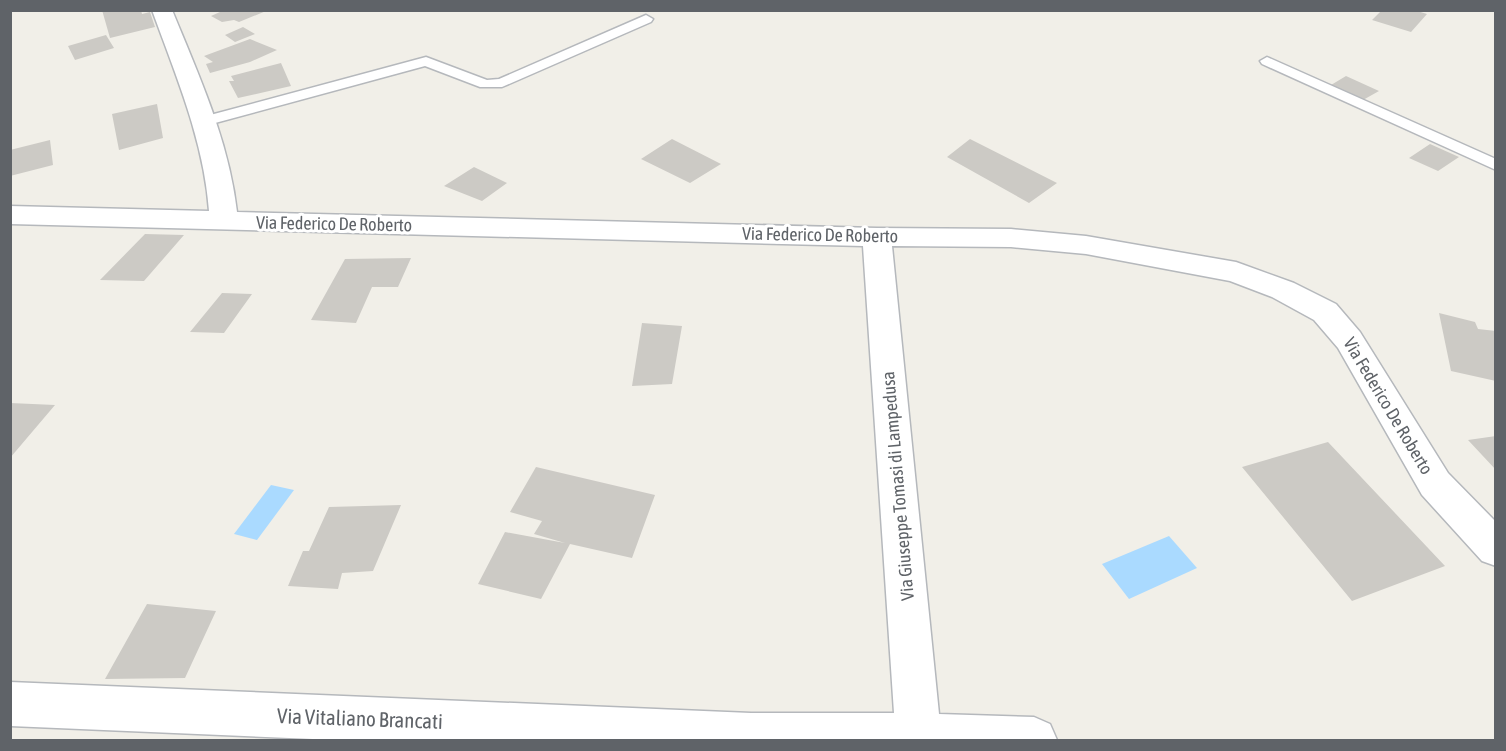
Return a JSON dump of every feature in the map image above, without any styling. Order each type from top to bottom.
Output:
[{"type":"street","points":[[162,10],[204,121],[224,201],[224,221]]},
{"type":"street","name":"Via Federico De Roberto","points":[[10,215],[877,237],[1011,238],[1086,245],[1236,272],[1283,290],[1325,312],[1349,340],[1435,484],[1496,549]]},
{"type":"street","name":"Via Giuseppe Tomasi di Lampedusa","points":[[877,237],[918,736]]},
{"type":"street","name":"Via Vitaliano Brancati","points":[[10,704],[751,738],[918,736],[1034,741]]},
{"type":"lane","points":[[204,121],[426,61],[485,84],[502,83],[646,18]]},
{"type":"lane","points":[[1267,61],[1496,165]]},
{"type":"water","points":[[271,485],[294,490],[257,540],[234,534]]},
{"type":"water","points":[[1169,536],[1197,568],[1129,599],[1102,564]]},
{"type":"building","points":[[102,10],[141,10],[142,14],[150,12],[155,27],[110,38]]},
{"type":"building","points":[[218,10],[266,11],[239,22],[234,20],[222,22],[211,16],[220,12]]},
{"type":"building","points":[[1382,10],[1414,10],[1427,14],[1411,32],[1372,20]]},
{"type":"building","points":[[243,27],[255,34],[235,42],[225,35]]},
{"type":"building","points":[[106,35],[114,48],[75,60],[68,46]]},
{"type":"building","points":[[250,39],[277,50],[250,62],[210,73],[206,64],[213,62],[204,56]]},
{"type":"building","points":[[281,63],[291,86],[238,98],[229,81],[234,81],[231,76]]},
{"type":"building","points":[[1346,76],[1379,91],[1363,100],[1331,85]]},
{"type":"building","points":[[157,104],[163,138],[119,150],[112,114]]},
{"type":"building","points":[[672,139],[721,164],[690,183],[641,159]]},
{"type":"building","points":[[970,139],[1057,183],[1029,203],[947,157]]},
{"type":"building","points":[[50,140],[53,165],[10,176],[10,150]]},
{"type":"building","points":[[1430,144],[1459,157],[1438,171],[1409,158]]},
{"type":"building","points":[[474,167],[507,183],[482,201],[444,186]]},
{"type":"building","points":[[145,234],[184,235],[144,281],[100,280]]},
{"type":"building","points":[[411,258],[398,287],[372,287],[356,323],[311,320],[345,259]]},
{"type":"building","points":[[222,293],[252,294],[224,333],[190,332]]},
{"type":"building","points":[[1439,313],[1475,322],[1478,329],[1496,331],[1496,381],[1451,371]]},
{"type":"building","points":[[642,323],[682,326],[672,384],[632,386]]},
{"type":"building","points":[[10,403],[55,405],[10,458]]},
{"type":"building","points":[[1496,436],[1496,470],[1468,440]]},
{"type":"building","points":[[1328,442],[1445,566],[1352,601],[1242,467]]},
{"type":"building","points":[[536,467],[655,495],[632,558],[570,544],[541,599],[478,584],[505,532],[565,543],[534,534],[542,521],[510,512]]},
{"type":"building","points":[[401,505],[373,571],[342,573],[338,589],[288,586],[303,551],[309,551],[329,507]]},
{"type":"building","points":[[147,604],[216,611],[185,678],[105,679]]}]
